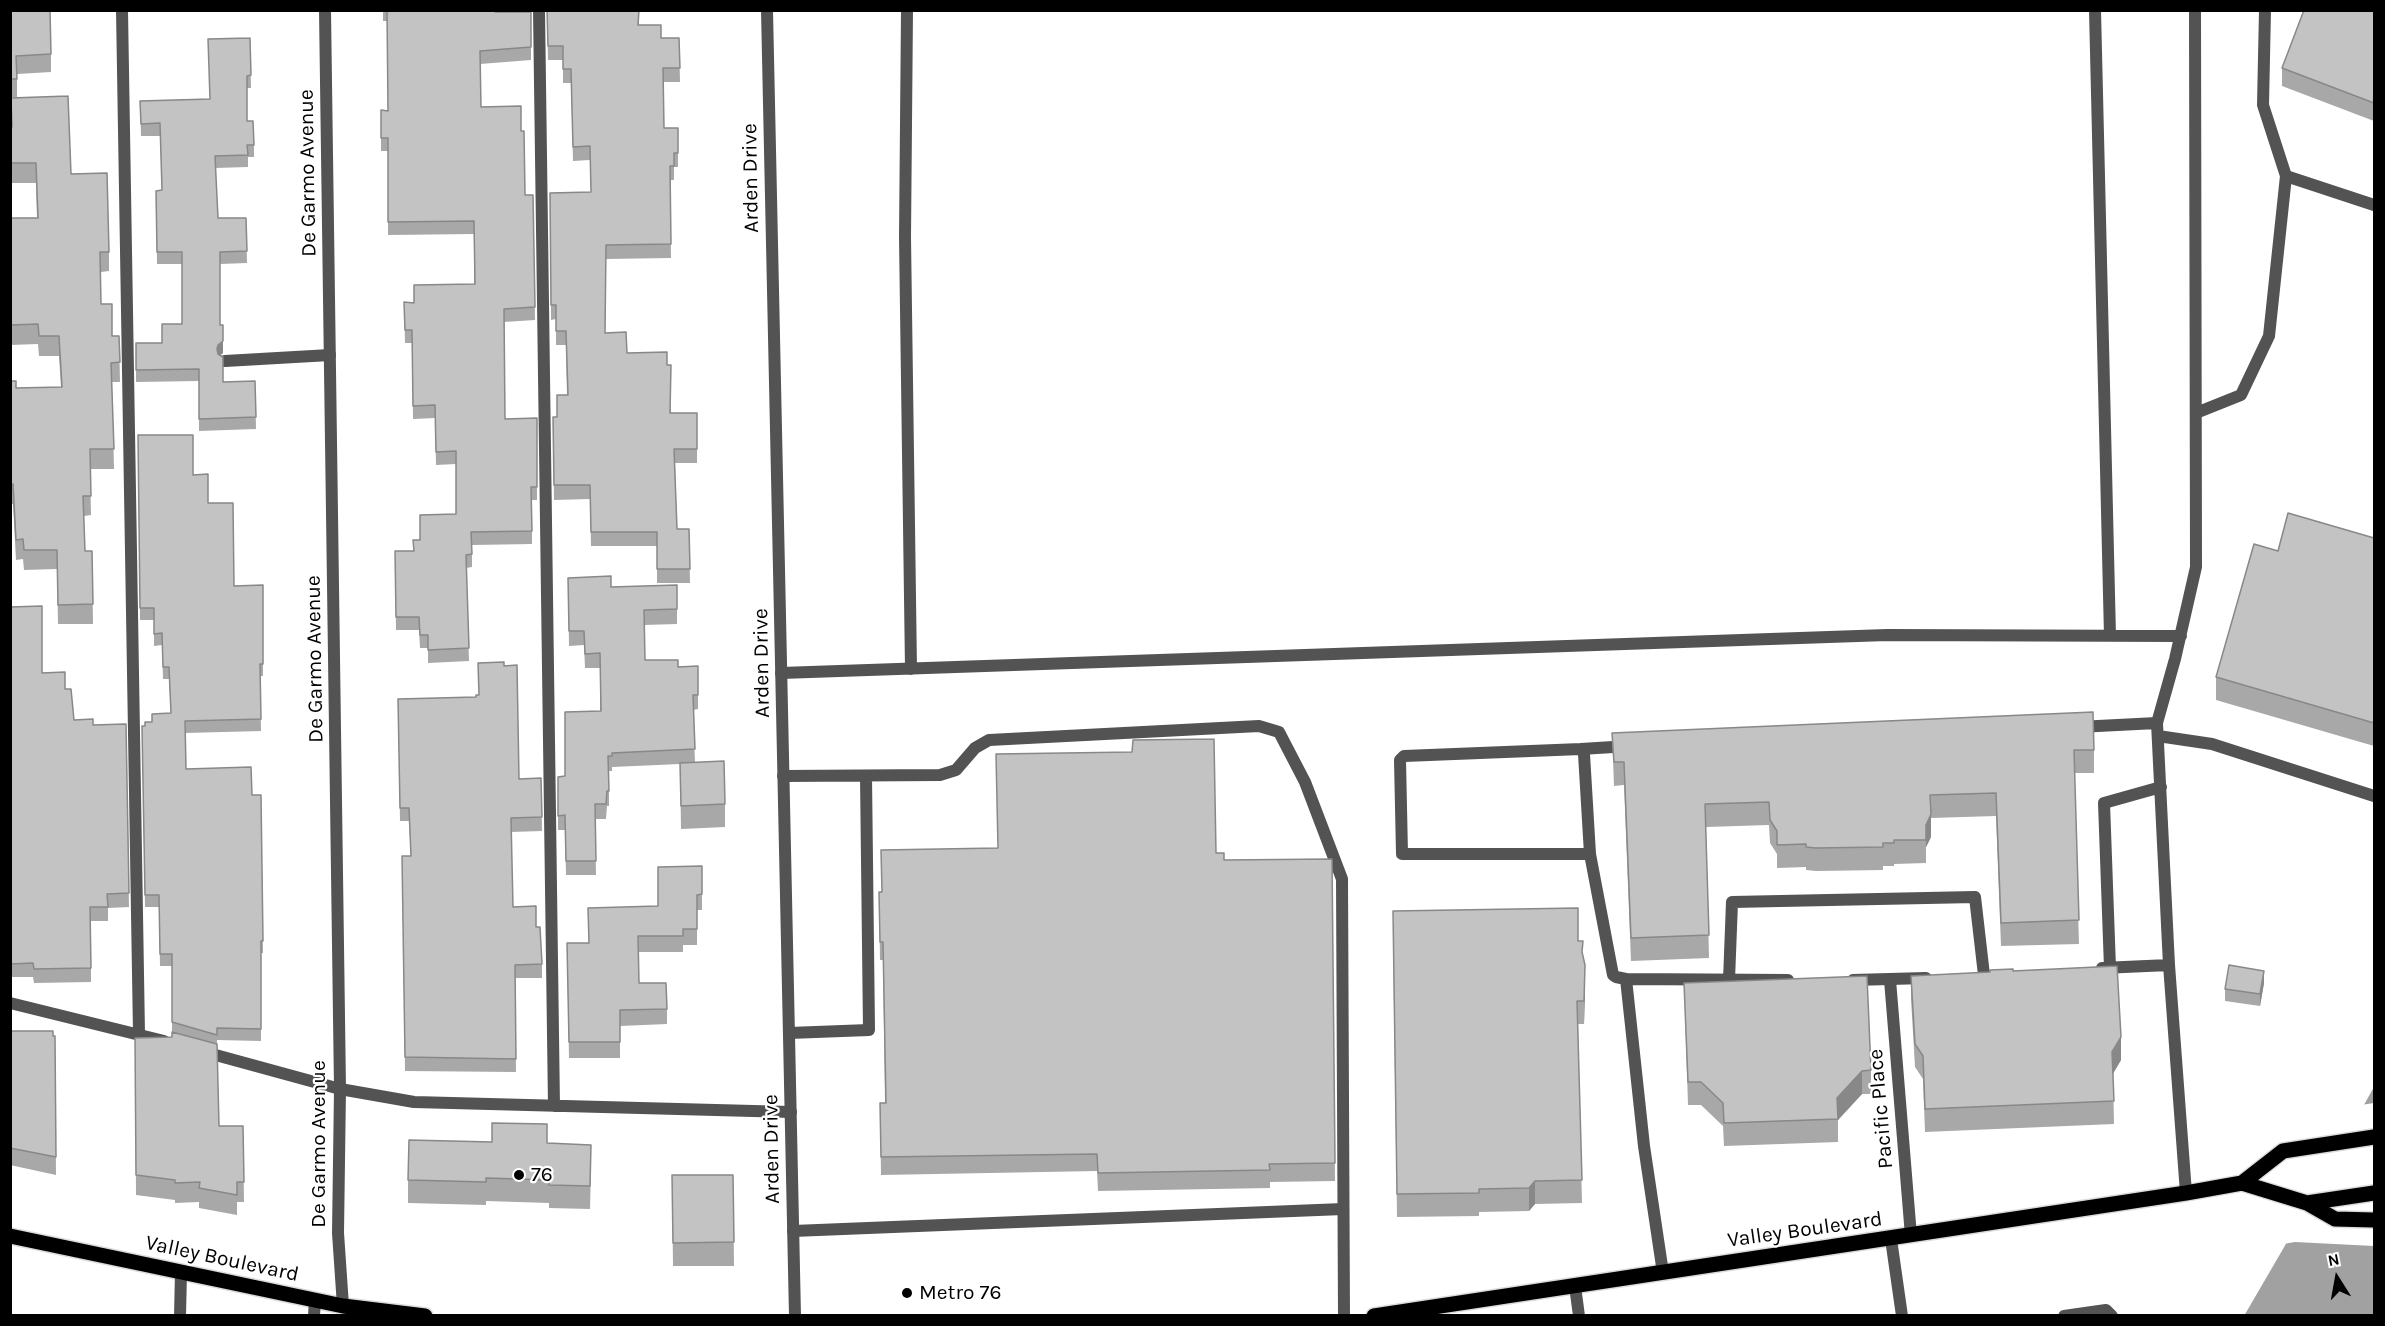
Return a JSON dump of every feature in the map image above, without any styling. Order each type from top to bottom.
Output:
[{"type":"main road","name":"Valley Boulevard","points":[[1374,1316],[2186,1194],[2242,1183],[2283,1151],[2374,1137]]},
{"type":"main road","name":"Valley Boulevard","points":[[2242,1183],[2307,1203],[2374,1193]]},
{"type":"main road","points":[[2307,1203],[2335,1220],[2374,1220]]},
{"type":"main road","name":"Valley Boulevard","points":[[10,1236],[181,1272],[315,1308],[343,1306],[425,1316]]},
{"type":"street","points":[[122,10],[139,1034]]},
{"type":"street","name":"De Garmo Avenue","points":[[325,10],[340,1089],[338,1233],[343,1306]]},
{"type":"street","points":[[539,10],[554,1107]]},
{"type":"street","name":"Arden Drive","points":[[767,10],[795,1316]]},
{"type":"street","points":[[907,10],[905,237],[911,669]]},
{"type":"street","points":[[2095,10],[2110,636]]},
{"type":"street","points":[[2186,1194],[2169,964],[2158,730],[2196,567],[2195,10]]},
{"type":"street","points":[[2196,413],[2241,394],[2269,336],[2286,176],[2263,105],[2265,10]]},
{"type":"street","points":[[2286,176],[2374,205]]},
{"type":"street","points":[[225,361],[330,356]]},
{"type":"street","points":[[781,673],[1875,636],[2181,636]]},
{"type":"street","points":[[783,776],[940,776],[956,770],[975,748],[989,740],[1258,726],[1279,732],[1305,782],[1342,879],[1344,1316]]},
{"type":"street","points":[[2063,727],[2158,730],[2212,744],[2374,796]]},
{"type":"street","points":[[1590,854],[1402,855],[1400,852],[1402,757],[1640,746]]},
{"type":"street","points":[[1581,748],[1584,754],[1590,854],[1614,975],[1626,979],[1798,980]]},
{"type":"street","points":[[789,1033],[869,1030],[866,776]]},
{"type":"street","points":[[2110,968],[2104,803],[2160,787]]},
{"type":"street","points":[[1729,980],[1732,902],[1744,901],[1975,897],[1984,975]]},
{"type":"street","points":[[2087,969],[2169,964]]},
{"type":"street","points":[[1844,980],[1937,977]]},
{"type":"street","points":[[1626,979],[1644,1146],[1663,1273]]},
{"type":"street","name":"Pacific Place","points":[[1890,980],[1911,1236]]},
{"type":"street","points":[[10,1003],[139,1034],[340,1089],[414,1102],[791,1112]]},
{"type":"street","points":[[794,1231],[1343,1209]]},
{"type":"street","points":[[1891,1239],[1902,1316]]},
{"type":"street","points":[[180,1316],[181,1272]]},
{"type":"street","points":[[1575,1286],[1579,1316]]},
{"type":"street","points":[[2064,1316],[2106,1310],[2112,1316]]},
{"type":"shaded area","points":[[2374,1087],[2374,1315],[2244,1316],[2283,1249]]},
{"type":"pier","points":[[2374,1103],[2374,1246],[2295,1242],[2283,1244],[2361,1105]]},
{"type":"building","points":[[10,10],[50,10],[51,54],[16,56],[17,79],[10,79]]},
{"type":"building","points":[[387,10],[531,12],[531,47],[480,51],[481,107],[521,106],[521,131],[524,131],[525,195],[533,195],[535,307],[504,309],[505,419],[537,418],[537,487],[531,487],[532,531],[471,532],[472,554],[466,555],[469,648],[428,650],[428,635],[420,635],[419,617],[396,617],[395,551],[414,551],[413,540],[420,540],[420,515],[456,514],[456,451],[436,452],[435,405],[413,406],[412,330],[405,330],[404,302],[414,303],[414,285],[475,284],[474,221],[388,222],[388,138],[381,138],[381,110],[388,111]]},
{"type":"building","points":[[547,10],[639,10],[638,25],[661,25],[661,38],[679,38],[680,68],[663,68],[664,128],[678,128],[678,153],[674,153],[674,166],[670,166],[671,244],[606,245],[605,333],[626,332],[627,353],[667,352],[667,365],[671,365],[670,413],[697,413],[697,449],[674,449],[677,529],[689,529],[690,569],[657,569],[657,532],[591,532],[590,485],[554,485],[553,417],[557,417],[557,395],[568,395],[566,331],[556,331],[556,305],[551,305],[550,193],[591,192],[590,146],[573,147],[571,69],[563,69],[563,46],[548,46]]},
{"type":"building","points":[[2304,10],[2374,10],[2374,103],[2282,68]]},
{"type":"building","points":[[250,38],[251,75],[247,76],[247,121],[253,121],[254,145],[247,145],[248,155],[215,156],[218,218],[246,218],[247,251],[220,252],[220,325],[223,325],[223,341],[217,349],[218,354],[223,357],[223,382],[255,381],[256,417],[199,419],[199,369],[136,370],[136,343],[162,343],[162,324],[182,324],[182,252],[157,252],[156,191],[162,190],[160,123],[141,124],[140,101],[210,99],[208,39]]},
{"type":"building","points":[[68,96],[71,174],[107,173],[109,252],[100,252],[101,304],[112,304],[112,336],[119,336],[120,362],[111,363],[114,449],[90,449],[91,496],[83,496],[85,551],[92,551],[93,604],[58,605],[57,550],[24,550],[23,539],[16,540],[13,484],[10,484],[10,381],[16,381],[16,388],[62,387],[59,336],[39,336],[38,324],[10,325],[10,218],[38,218],[36,163],[10,163],[10,127],[12,127],[11,98]]},
{"type":"building","points":[[138,435],[193,435],[193,475],[208,474],[208,503],[233,503],[234,586],[263,585],[263,664],[260,664],[261,719],[185,721],[186,769],[251,767],[252,795],[261,795],[263,941],[261,941],[261,1029],[217,1028],[217,1035],[172,1022],[172,954],[160,954],[159,895],[145,895],[142,726],[145,726],[145,722],[152,722],[152,714],[171,713],[169,667],[163,667],[162,633],[154,634],[154,608],[140,608]]},
{"type":"building","points":[[2288,513],[2374,538],[2374,723],[2216,677],[2254,544],[2278,551]]},
{"type":"building","points":[[611,576],[611,587],[677,585],[677,609],[644,610],[645,660],[678,660],[678,667],[698,666],[698,695],[693,695],[695,749],[612,753],[612,756],[608,756],[609,791],[607,791],[606,804],[595,804],[596,861],[566,861],[565,815],[558,816],[558,777],[565,776],[565,712],[601,711],[600,653],[585,654],[584,631],[569,631],[568,578]]},
{"type":"building","points":[[42,606],[42,673],[65,672],[65,689],[71,689],[74,720],[93,719],[93,725],[126,724],[129,893],[107,894],[108,907],[90,907],[91,968],[34,969],[33,963],[10,964],[10,607]]},
{"type":"building","points":[[504,662],[504,666],[517,665],[519,779],[541,778],[542,817],[511,818],[513,907],[536,906],[536,927],[540,927],[542,964],[515,965],[516,1059],[405,1057],[402,856],[411,856],[409,808],[400,808],[398,699],[476,697],[479,695],[478,663]]},
{"type":"building","points":[[2093,712],[2094,750],[2074,750],[2079,920],[2001,923],[1996,793],[1930,795],[1931,814],[1926,825],[1926,840],[1894,840],[1894,843],[1883,843],[1883,847],[1816,848],[1806,847],[1806,844],[1777,845],[1777,831],[1770,820],[1769,802],[1705,804],[1709,935],[1631,938],[1624,762],[1614,762],[1612,733]]},
{"type":"building","points":[[1214,739],[1216,853],[1224,853],[1224,860],[1332,859],[1335,1163],[1269,1164],[1270,1170],[1098,1173],[1097,1154],[881,1157],[880,1103],[886,1103],[883,942],[880,942],[879,892],[882,892],[881,850],[998,848],[996,754],[1132,752],[1133,740]]},
{"type":"building","points":[[724,761],[725,804],[681,806],[680,763]]},
{"type":"building","points":[[702,866],[702,894],[697,895],[697,929],[683,929],[683,936],[638,936],[639,983],[666,983],[667,1009],[620,1010],[620,1042],[569,1042],[567,943],[589,943],[588,908],[658,906],[658,867]]},
{"type":"building","points":[[1578,908],[1578,941],[1583,941],[1582,952],[1585,965],[1584,1001],[1577,1001],[1582,1180],[1535,1181],[1529,1188],[1479,1189],[1479,1193],[1397,1194],[1393,911]]},
{"type":"building","points":[[2229,965],[2264,971],[2260,994],[2225,989]]},
{"type":"building","points":[[2117,966],[2121,1037],[2112,1052],[2114,1101],[1925,1109],[1923,1056],[1915,1044],[1911,976],[1990,972],[1990,970]]},
{"type":"building","points":[[1867,976],[1871,1070],[1862,1071],[1837,1098],[1838,1119],[1724,1123],[1723,1103],[1701,1082],[1688,1082],[1684,983]]},
{"type":"building","points":[[10,1031],[53,1031],[53,1036],[55,1036],[56,1157],[10,1148]]},
{"type":"building","points":[[172,1032],[217,1044],[219,1126],[243,1126],[244,1182],[237,1182],[237,1195],[199,1188],[200,1182],[175,1183],[175,1180],[136,1175],[135,1038],[172,1037]]},
{"type":"building","points":[[492,1123],[547,1124],[547,1143],[591,1145],[590,1186],[549,1185],[549,1180],[486,1178],[486,1182],[408,1180],[409,1140],[492,1142]]},
{"type":"building","points":[[672,1175],[733,1175],[734,1242],[673,1243]]},
{"type":"place","name":"76","points":[[519,1175]]},
{"type":"place","name":"Metro 76","points":[[907,1293]]}]
